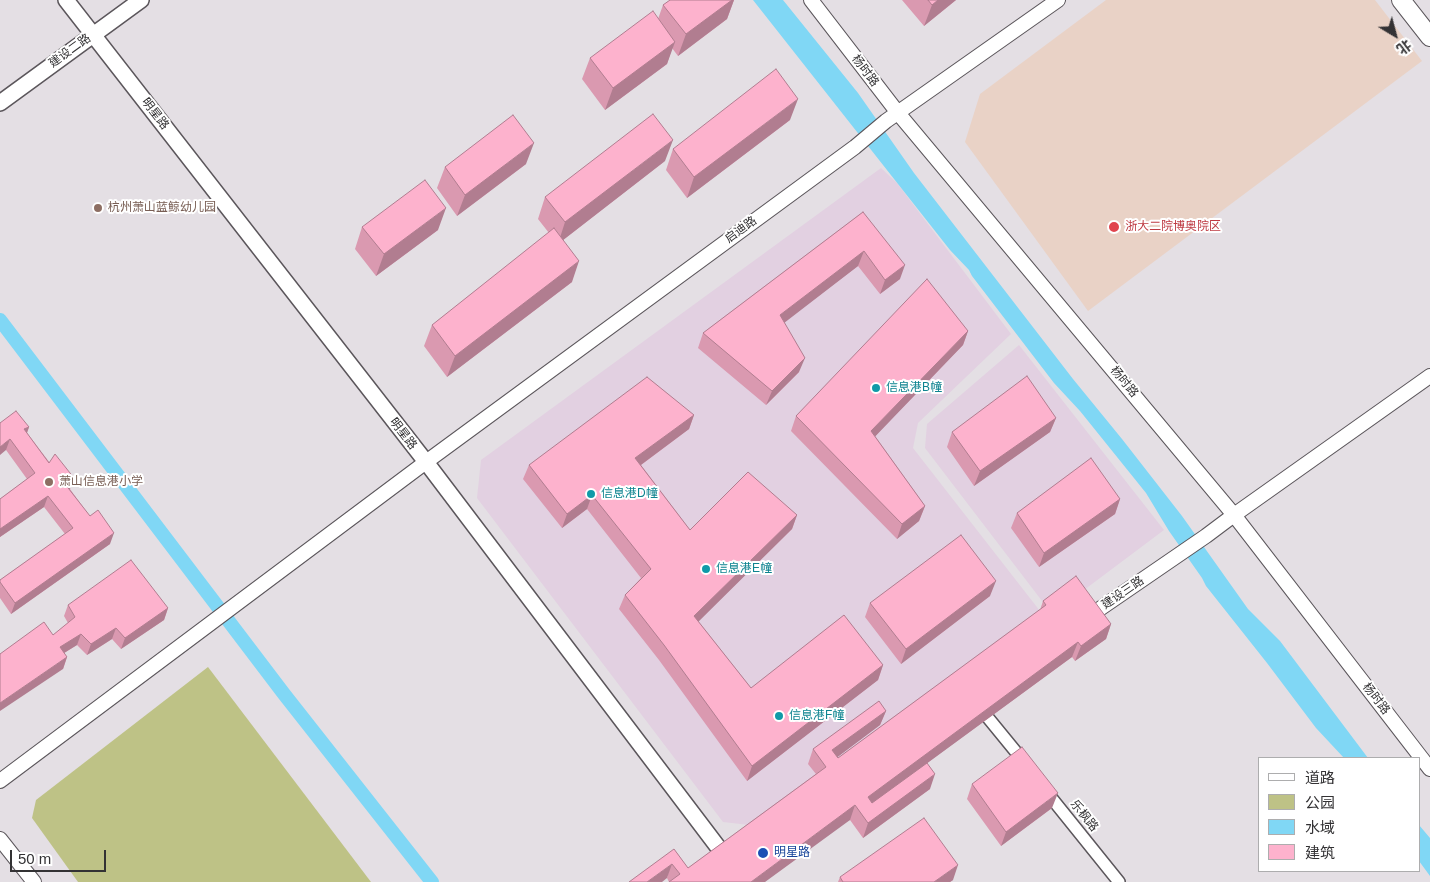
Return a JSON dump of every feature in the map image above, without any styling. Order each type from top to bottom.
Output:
[{"type":"main road","name":"明星路","points":[[66,0],[426,462],[736,871]]},
{"type":"main road","name":"建设二路","points":[[0,103],[141,0]]},
{"type":"main road","points":[[1401,0],[1430,37]]},
{"type":"street","name":"杨时路","points":[[811,0],[898,113],[1234,514],[1430,770]]},
{"type":"street","name":"启迪路","points":[[0,781],[426,462],[898,113],[1058,0]]},
{"type":"street","name":"建设三路","points":[[1076,625],[1175,558],[1234,514],[1430,376]]},
{"type":"street","name":"乐枫路","points":[[972,697],[1119,882]]},
{"type":"street","points":[[0,839],[34,882]]},
{"type":"shaded area","name":"浙大二院博奥院区","points":[[1106,0],[1375,0],[1422,61],[1088,311],[965,142],[980,94]]},
{"type":"shaded area","points":[[881,168],[897,183],[1011,334],[918,423],[913,448],[1047,620],[767,827],[723,822],[477,498],[481,460]]},
{"type":"shaded area","points":[[1019,345],[1164,530],[1052,614],[925,448],[927,424]]},
{"type":"green space","points":[[208,667],[371,882],[78,882],[32,818],[36,800]]},
{"type":"water","points":[[753,0],[783,0],[858,93],[914,173],[1073,379],[1182,516],[1248,609],[1280,641],[1367,757],[1343,757],[1316,728],[1206,586],[1146,493],[1080,411],[1054,383],[969,270],[950,250]]},
{"type":"water","points":[[1420,826],[1430,838],[1430,876],[1420,862]]},
{"type":"building","points":[[670,0],[732,0],[686,34],[663,5]]},
{"type":"building","points":[[928,0],[938,0],[932,5]]},
{"type":"building","points":[[653,11],[675,42],[613,88],[590,58]]},
{"type":"building","points":[[776,69],[798,99],[694,177],[673,149]]},
{"type":"building","points":[[653,114],[673,140],[565,222],[545,197]]},
{"type":"building","points":[[513,115],[534,143],[465,195],[445,167]]},
{"type":"building","points":[[425,180],[446,208],[384,254],[362,227]]},
{"type":"building","points":[[863,212],[905,265],[885,280],[864,251],[780,315],[805,358],[772,391],[703,333]]},
{"type":"building","points":[[554,228],[579,261],[455,356],[432,325]]},
{"type":"building","name":"信息港B幢","points":[[927,279],[968,331],[871,431],[925,506],[902,524],[796,416]]},
{"type":"building","points":[[1027,376],[1056,418],[980,471],[952,432]]},
{"type":"building","points":[[647,377],[694,415],[635,458],[690,530],[748,472],[797,515],[694,616],[751,688],[844,615],[883,665],[752,766],[625,595],[651,569],[592,495],[567,514],[529,465]]},
{"type":"building","points":[[16,411],[29,427],[24,429],[49,463],[55,454],[74,478],[65,484],[90,516],[98,510],[114,533],[15,603],[0,580],[73,528],[48,496],[0,529],[0,499],[35,473],[10,439],[0,447],[0,423]]},
{"type":"building","points":[[1091,458],[1120,499],[1044,553],[1017,513]]},
{"type":"building","points":[[961,535],[996,581],[906,649],[870,603]]},
{"type":"building","points":[[131,560],[168,608],[125,638],[116,628],[91,644],[81,634],[60,647],[67,657],[0,703],[0,654],[44,622],[53,635],[75,617],[68,605]]},
{"type":"building","name":"明星路","points":[[1076,576],[1111,624],[1081,646],[1078,642],[868,797],[872,803],[927,763],[935,774],[868,823],[855,805],[751,882],[669,882],[680,874],[672,864],[647,882],[629,882],[674,849],[688,868],[826,767],[813,749],[879,701],[886,711],[832,750],[838,758],[1046,605],[1043,601]]},
{"type":"building","points":[[1022,747],[1058,793],[1006,832],[972,784]]},
{"type":"building","points":[[924,818],[958,865],[934,882],[843,882],[840,877]]},
{"type":"waterway","points":[[0,320],[284,694],[432,882]]},
{"type":"place","name":"杭州萧山蓝鲸幼儿园","points":[[98,208]]},
{"type":"place","name":"浙大二院博奥院区","points":[[1114,227]]},
{"type":"place","name":"信息港B幢","points":[[876,388]]},
{"type":"place","name":"萧山信息港小学","points":[[49,482]]},
{"type":"place","name":"信息港D幢","points":[[591,494]]},
{"type":"place","name":"信息港E幢","points":[[706,569]]},
{"type":"place","name":"信息港F幢","points":[[779,716]]},
{"type":"place","name":"明星路","points":[[763,853]]}]
